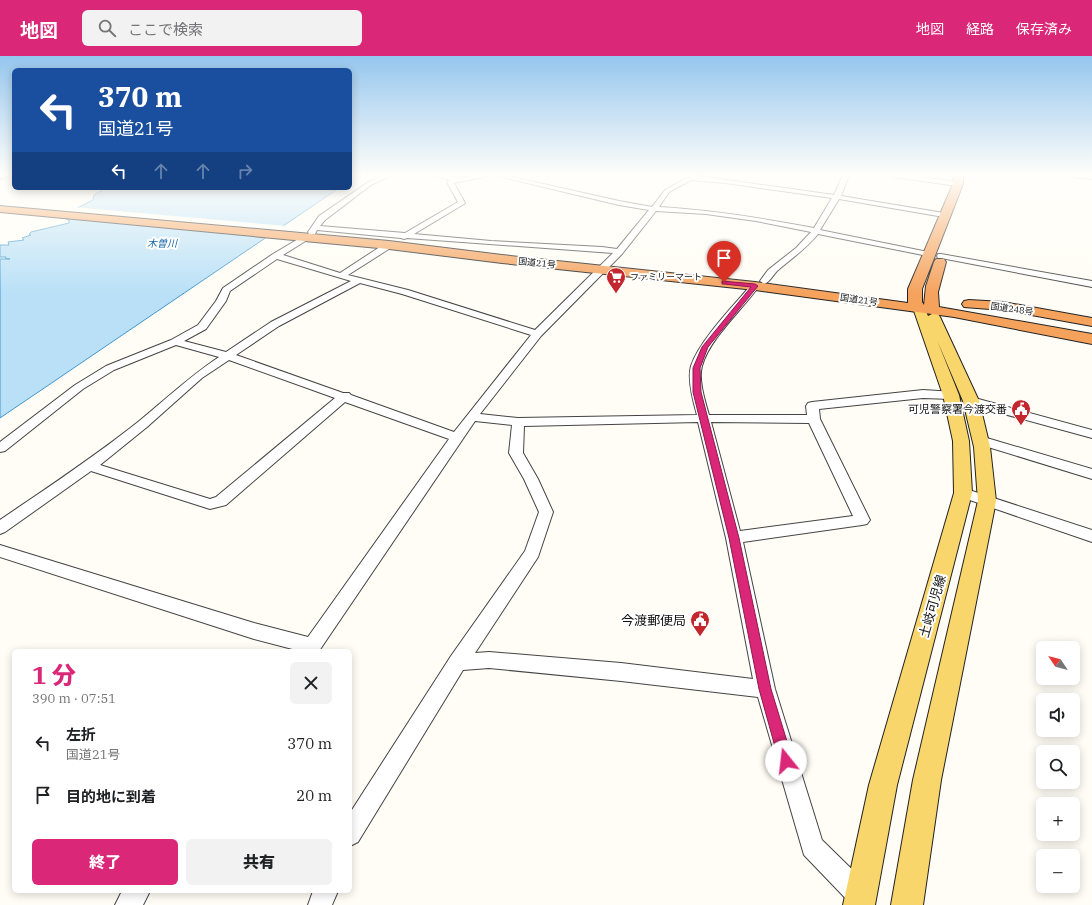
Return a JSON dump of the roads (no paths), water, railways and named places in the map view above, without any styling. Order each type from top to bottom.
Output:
[{"type":"highway","name":"国道21号","points":[[72,215],[306,233]]},
{"type":"highway","name":"国道21号","points":[[112,215],[397,241],[604,267],[932,303]]},
{"type":"highway","points":[[944,215],[915,289],[932,303],[966,304]]},
{"type":"highway","points":[[932,303],[941,288],[944,274],[940,261],[957,215]]},
{"type":"highway","points":[[804,286],[820,286],[852,290],[895,291],[912,285],[921,267],[927,260]]},
{"type":"highway","name":"国道21号","points":[[760,284],[804,286],[932,303]]},
{"type":"highway","name":"国道248号","points":[[932,303],[1003,306],[1092,322]]},
{"type":"highway","name":"国道248号","points":[[932,303],[1092,339]]},
{"type":"main road","name":"土岐可児線","points":[[907,905],[927,780],[987,501],[980,440],[961,398],[932,303]]},
{"type":"main road","name":"土岐可児線","points":[[860,900],[883,785],[963,493],[961,398]]},
{"type":"street","points":[[0,448],[79,387],[110,368],[175,342],[202,327],[226,290],[276,256],[306,233],[326,215]]},
{"type":"street","points":[[342,276],[442,215]]},
{"type":"street","points":[[0,551],[310,648],[471,417],[537,334],[619,252],[649,215]]},
{"type":"street","points":[[725,215],[815,231],[927,260]]},
{"type":"street","points":[[826,215],[815,231],[799,250],[769,273],[705,347],[696,368],[697,392],[734,538],[765,689],[812,846],[860,900]]},
{"type":"street","points":[[306,233],[397,241],[602,249],[619,252]]},
{"type":"street","points":[[276,256],[342,276],[405,292],[537,334]]},
{"type":"street","points":[[940,261],[1092,284]]},
{"type":"street","points":[[0,528],[89,466],[143,424],[198,376],[227,356],[275,324],[360,280]]},
{"type":"street","points":[[175,342],[227,356],[345,396],[457,438]]},
{"type":"street","points":[[734,538],[862,520],[814,419],[812,406],[923,394],[961,398],[1092,434]]},
{"type":"street","points":[[89,466],[210,504],[221,501],[345,396]]},
{"type":"street","points":[[471,417],[518,422],[704,418],[814,419]]},
{"type":"street","points":[[352,831],[458,662],[532,553],[546,512],[532,479],[516,453],[518,422]]},
{"type":"street","points":[[980,440],[1092,474]]},
{"type":"street","points":[[963,493],[1092,536]]},
{"type":"street","points":[[458,662],[489,660],[621,672],[765,689]]},
{"type":"street","points":[[127,905],[136,893]]},
{"type":"street","points":[[320,905],[325,893]]},
{"type":"water","name":"木曽川","points":[[68,215],[300,215],[0,418],[0,259],[10,259],[0,257],[0,245],[9,245],[8,242],[24,240],[22,238],[31,235],[29,234],[31,232],[69,223],[69,220],[66,219]]},
{"type":"place","name":"ファミリーマート","points":[[616,294]]},
{"type":"place","name":"可児警察署今渡交番","points":[[1021,426]]},
{"type":"place","name":"今渡郵便局","points":[[700,637]]}]
